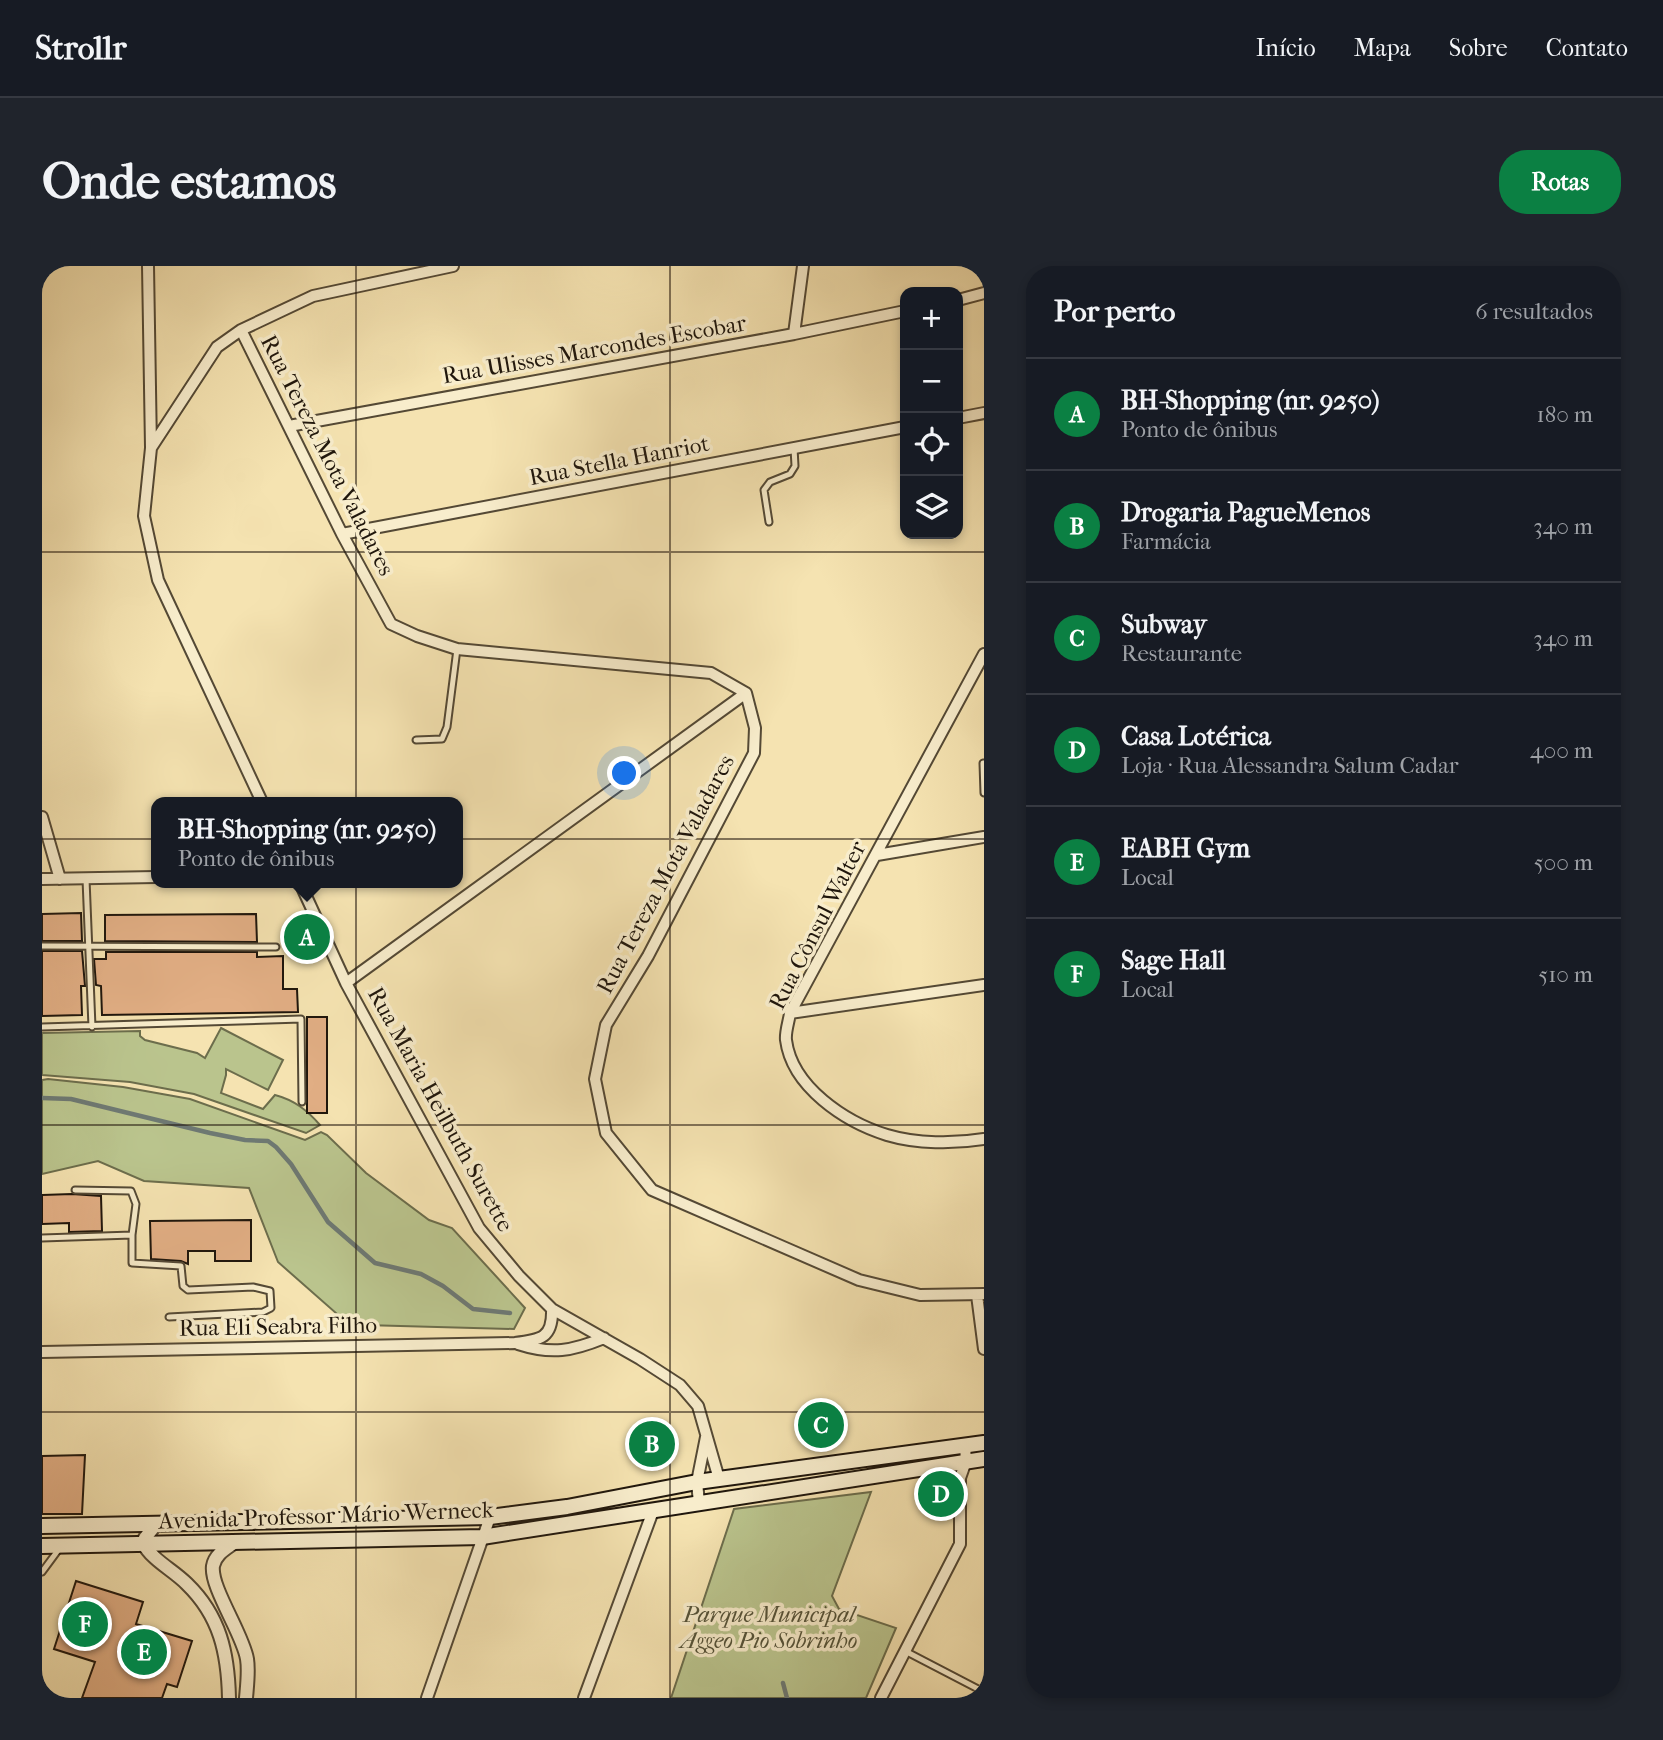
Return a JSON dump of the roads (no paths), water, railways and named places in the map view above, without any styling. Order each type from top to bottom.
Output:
[{"type":"main road","name":"Avenida Professor Mário Werneck","points":[[42,1546],[482,1537],[699,1503],[965,1453],[984,1443]]},
{"type":"main road","name":"Avenida Professor Mário Werneck","points":[[42,1526],[490,1517],[567,1507],[719,1479],[965,1453],[984,1459]]},
{"type":"street","points":[[148,266],[151,447],[145,516],[158,579],[260,797]]},
{"type":"street","points":[[151,447],[217,347],[241,330],[313,296],[453,266]]},
{"type":"street","points":[[794,334],[803,266]]},
{"type":"street","points":[[963,299],[984,293]]},
{"type":"street","name":"Rua Ulisses Marcondes Escobar","points":[[289,426],[794,334],[900,312]]},
{"type":"street","name":"Rua Tereza Mota Valadares","points":[[241,330],[342,534],[391,624],[457,649],[711,673],[746,693],[755,728],[754,753],[648,956],[606,1025],[595,1079],[606,1133],[652,1190],[859,1280],[920,1295],[980,1294]]},
{"type":"street","points":[[963,417],[984,413]]},
{"type":"street","name":"Rua Stella Hanriot","points":[[342,534],[900,429]]},
{"type":"street","name":"Rua Cônsul Walter","points":[[984,654],[790,1013],[786,1038],[794,1065],[810,1089],[848,1116],[887,1135],[931,1142],[984,1139]]},
{"type":"street","points":[[346,984],[746,693]]},
{"type":"street","points":[[42,817],[60,878]]},
{"type":"street","points":[[877,855],[984,837]]},
{"type":"street","points":[[42,879],[151,877]]},
{"type":"street","name":"Rua Maria Heilbuth Surette","points":[[302,888],[346,984],[479,1228],[519,1276],[552,1309],[680,1385],[698,1406],[719,1479]]},
{"type":"street","points":[[790,1013],[984,985]]},
{"type":"street","points":[[980,1294],[984,1349]]},
{"type":"street","name":"Rua Eli Seabra Filho","points":[[42,1352],[515,1343],[535,1340],[547,1334],[552,1325],[552,1309]]},
{"type":"street","name":"Rua Eli Seabra Filho","points":[[515,1343],[540,1351],[576,1350],[604,1338]]},
{"type":"street","points":[[699,1503],[697,1482],[707,1432]]},
{"type":"street","points":[[881,1698],[960,1544],[960,1478],[965,1453]]},
{"type":"street","points":[[584,1698],[653,1511]]},
{"type":"street","points":[[426,1698],[490,1517]]},
{"type":"street","points":[[157,1523],[143,1543],[149,1554],[187,1584],[208,1610],[222,1638],[228,1669],[229,1698]]},
{"type":"street","points":[[235,1542],[222,1550],[213,1565],[215,1584],[247,1658],[246,1698]]},
{"type":"lane","points":[[769,522],[764,490],[770,482],[790,474],[794,466],[794,448]]},
{"type":"lane","points":[[416,740],[442,739],[447,727],[457,649]]},
{"type":"lane","points":[[983,763],[984,793]]},
{"type":"lane","points":[[86,878],[92,1027]]},
{"type":"lane","points":[[42,946],[276,947]]},
{"type":"lane","points":[[42,1027],[301,1019],[302,1102]]},
{"type":"lane","points":[[75,1190],[131,1191],[136,1204],[132,1263],[181,1266],[184,1286],[188,1290],[253,1287],[270,1291],[271,1308],[263,1312],[169,1317]]},
{"type":"lane","points":[[42,1238],[132,1235]]},
{"type":"lane","points":[[43,1569],[62,1545]]},
{"type":"lane","points":[[905,1651],[984,1692]]},
{"type":"waterway","points":[[42,1098],[71,1099],[210,1133],[245,1140],[268,1141],[291,1164],[328,1222],[375,1263],[421,1274],[443,1286],[473,1309],[510,1313]]},
{"type":"waterway","points":[[783,1683],[787,1698]]},
{"type":"place","name":"BH-Shopping (nr. 9250)","points":[[307,937]]},
{"type":"place","name":"Subway","points":[[821,1425]]},
{"type":"place","name":"Drogaria PagueMenos","points":[[652,1444]]},
{"type":"place","name":"Casa Lotérica","points":[[941,1494]]},
{"type":"place","name":"Sage Hall","points":[[85,1624]]},
{"type":"place","name":"EABH Gym","points":[[144,1652]]},
{"type":"park label","name":"Parque Municipal Aggeo Pio Sobrinho","points":[[769,1627]]}]
